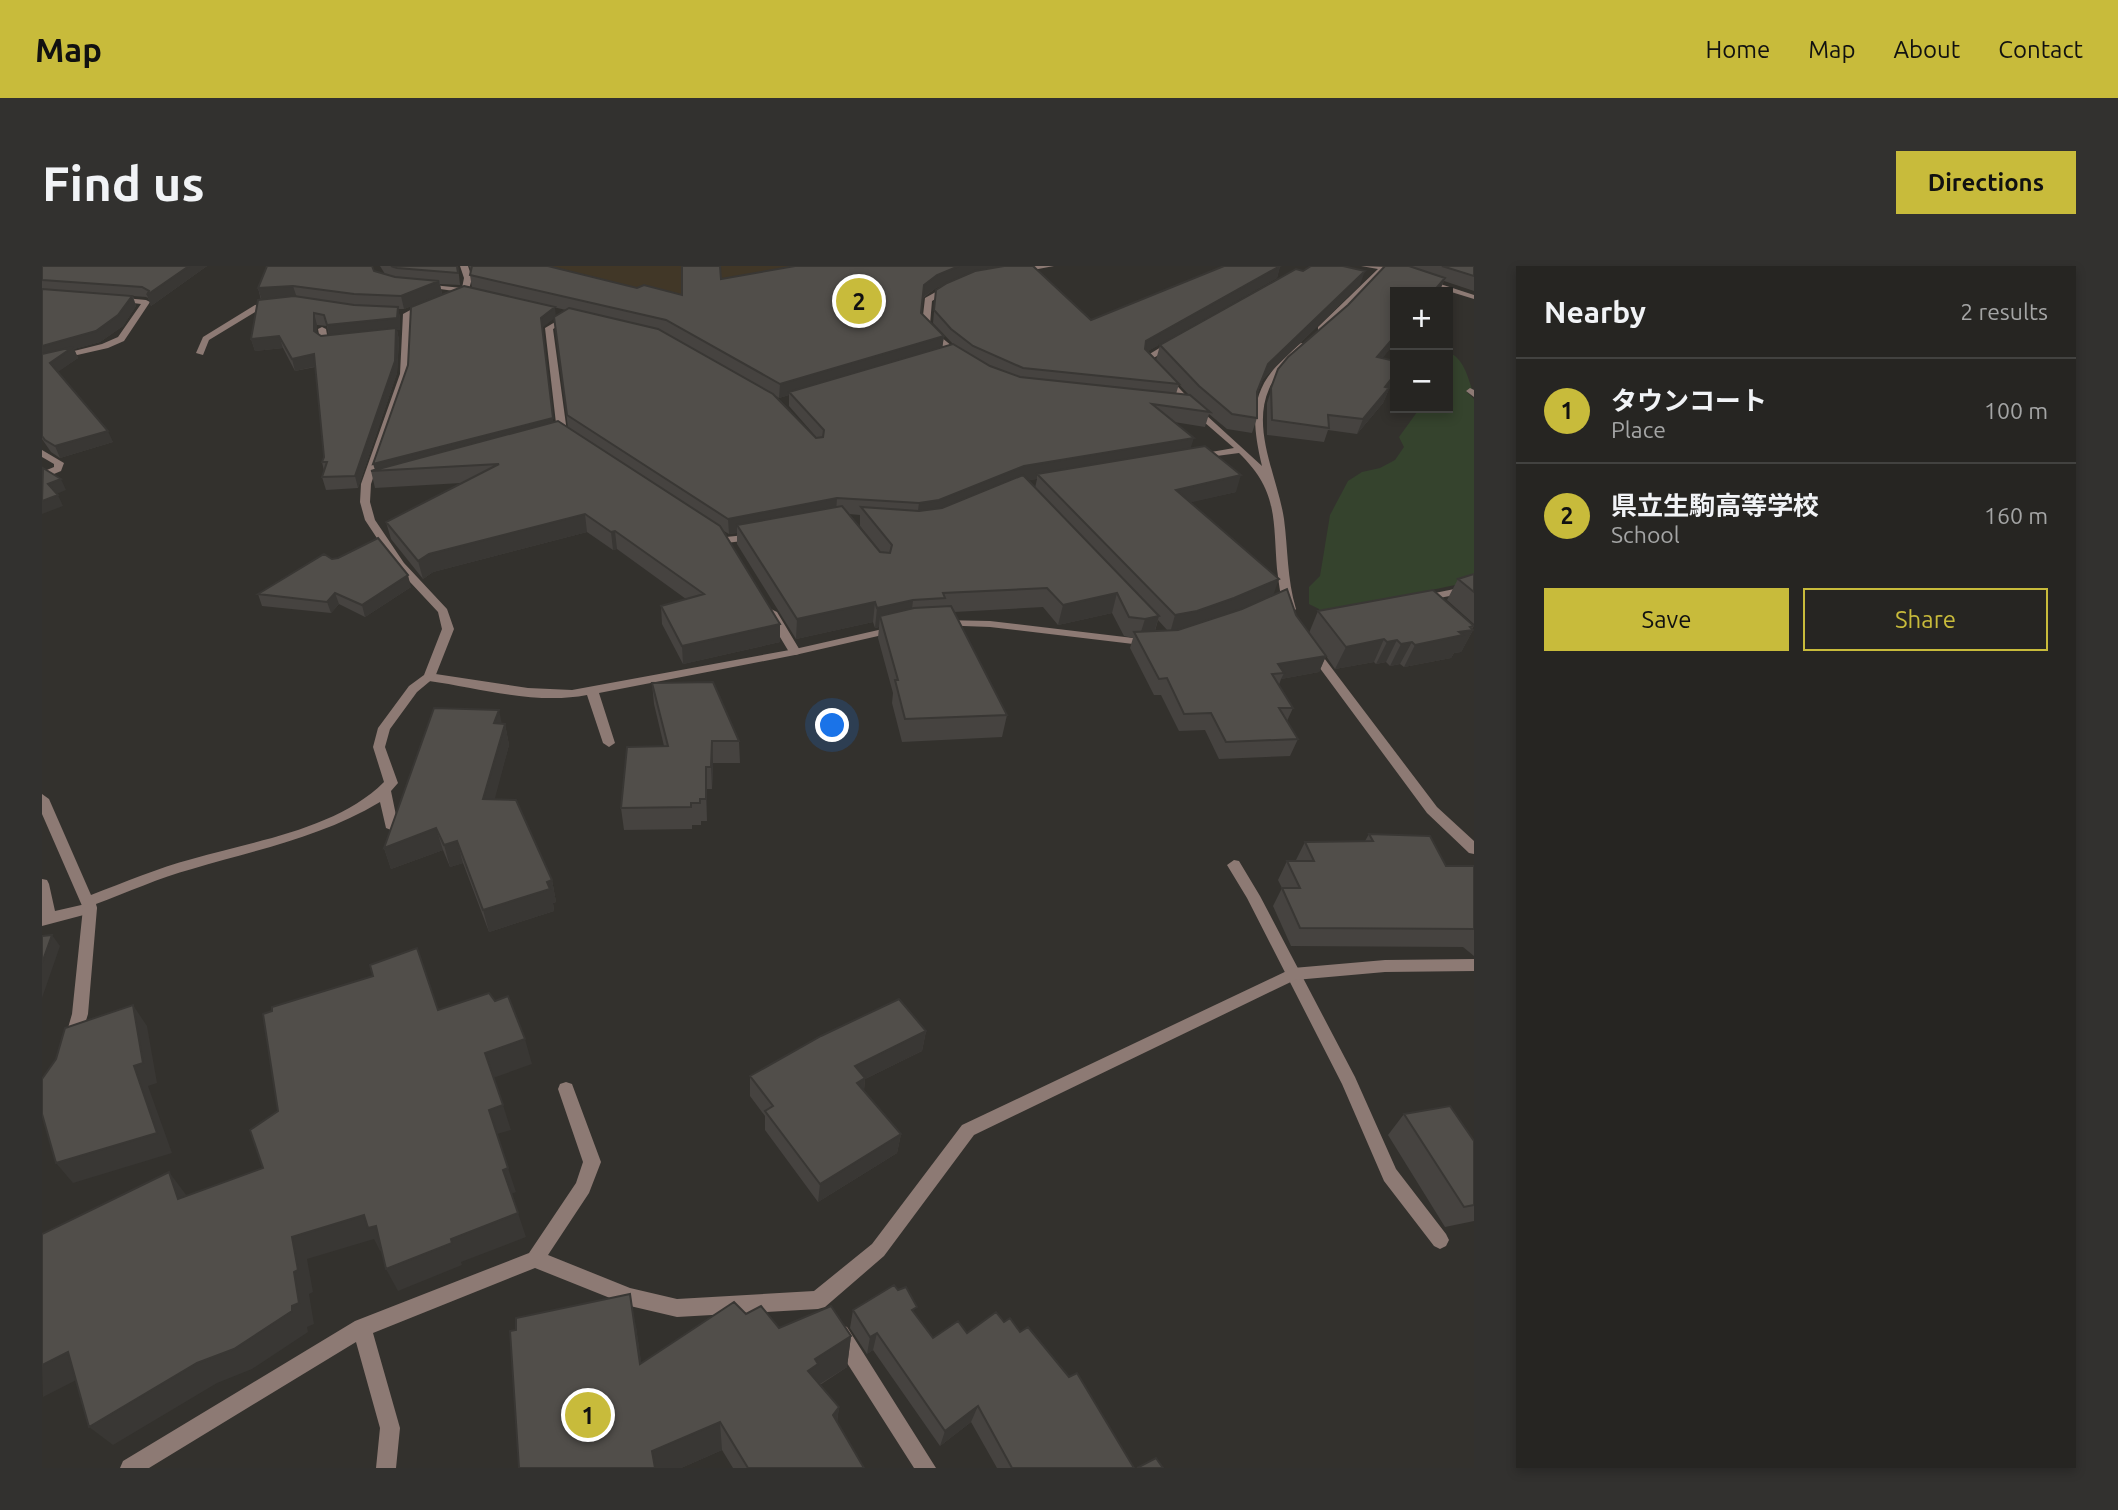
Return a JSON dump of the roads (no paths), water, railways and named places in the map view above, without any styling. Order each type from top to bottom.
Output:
[{"type":"street","points":[[464,266],[468,278],[465,291]]},
{"type":"street","points":[[1002,273],[1051,266]]},
{"type":"street","points":[[1365,266],[1396,270]]},
{"type":"street","points":[[1318,332],[1385,267]]},
{"type":"street","points":[[1418,278],[1474,297]]},
{"type":"street","points":[[963,281],[943,288],[928,300],[926,324],[964,360]]},
{"type":"street","points":[[411,285],[476,293]]},
{"type":"street","points":[[444,298],[465,291]]},
{"type":"street","points":[[45,360],[121,339],[146,302],[107,299]]},
{"type":"street","points":[[42,884],[46,919],[89,905],[169,871],[332,823],[385,793],[391,783],[379,747],[384,728],[413,690],[429,677],[448,629],[443,611],[400,565],[370,520],[365,502],[366,484],[404,374],[407,334],[402,314],[434,302]]},
{"type":"street","points":[[200,353],[206,338],[258,307],[279,304]]},
{"type":"street","points":[[555,313],[579,319]]},
{"type":"street","points":[[567,317],[549,328],[562,432],[572,439]]},
{"type":"street","points":[[322,328],[324,343],[338,341]]},
{"type":"street","points":[[394,335],[407,334]]},
{"type":"street","points":[[1183,338],[1147,358],[1190,405],[1241,450],[1270,485]]},
{"type":"street","points":[[1294,619],[1286,596],[1280,528],[1259,426],[1260,402],[1267,380],[1283,360],[1308,341]]},
{"type":"street","points":[[941,356],[953,352]]},
{"type":"street","points":[[1178,404],[1190,405]]},
{"type":"street","points":[[549,435],[562,432]]},
{"type":"street","points":[[1186,459],[1241,450]]},
{"type":"street","points":[[42,453],[59,464],[58,469],[42,476]]},
{"type":"street","points":[[366,484],[379,480]]},
{"type":"street","points":[[715,532],[726,540],[733,551]]},
{"type":"street","points":[[726,540],[770,534]]},
{"type":"street","points":[[372,547],[384,541]]},
{"type":"street","points":[[1403,604],[1474,588]]},
{"type":"street","points":[[1273,602],[1286,596]]},
{"type":"street","points":[[767,607],[795,652]]},
{"type":"street","points":[[429,677],[528,692],[572,694],[795,652],[917,625],[990,624],[1139,644],[1159,643]]},
{"type":"street","points":[[1305,640],[1432,810],[1474,849]]},
{"type":"street","points":[[592,691],[608,743]]},
{"type":"street","points":[[385,793],[391,825]]},
{"type":"street","points":[[42,800],[89,905],[80,1014],[69,1052]]},
{"type":"street","points":[[1234,865],[1349,1082],[1390,1175],[1440,1240]]},
{"type":"street","points":[[826,1311],[878,1250],[968,1130],[1293,974],[1385,966],[1474,965]]},
{"type":"street","points":[[130,1468],[362,1328],[535,1259],[583,1187],[592,1161],[566,1089]]},
{"type":"street","points":[[535,1259],[631,1297],[677,1308],[826,1311]]},
{"type":"street","points":[[826,1311],[926,1468]]},
{"type":"street","points":[[362,1328],[390,1428],[386,1468]]},
{"type":"place","name":"県立生駒高等学校","points":[[859,301]]},
{"type":"place","name":"タウンコート","points":[[588,1415]]}]
